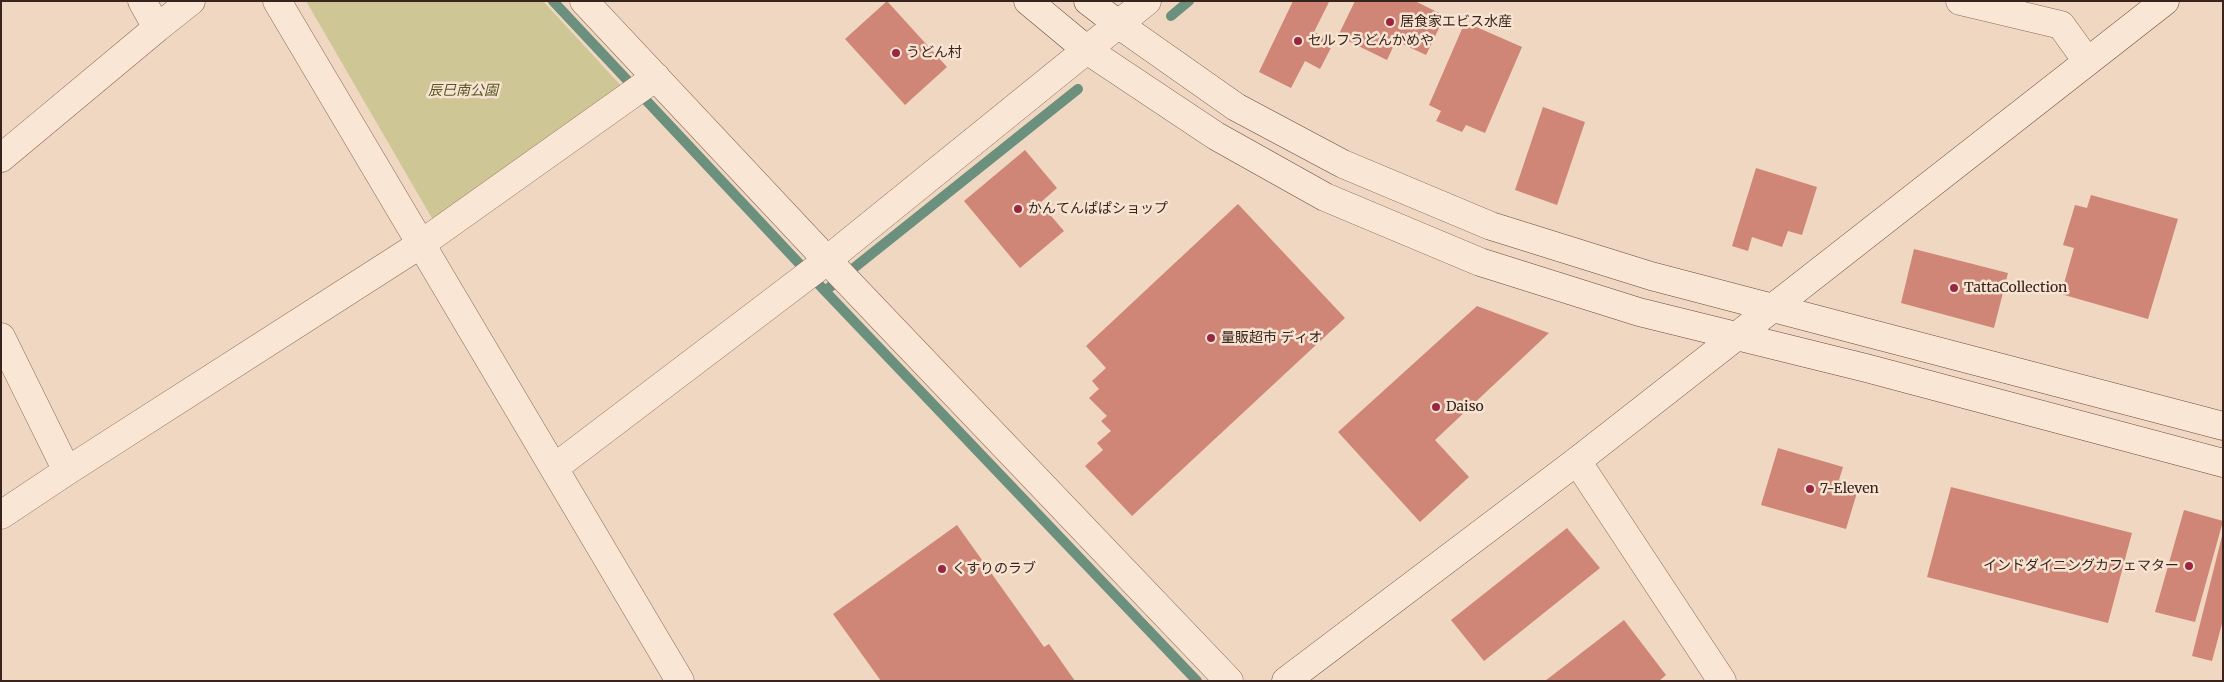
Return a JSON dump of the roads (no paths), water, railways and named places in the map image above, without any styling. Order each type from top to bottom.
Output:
[{"type":"street","points":[[142,1],[157,28]]},
{"type":"street","points":[[1,158],[191,1]]},
{"type":"street","points":[[277,1],[680,681]]},
{"type":"street","points":[[584,1],[643,86],[1229,681]]},
{"type":"street","points":[[1028,1],[1087,50],[1216,136],[1325,197],[1480,262],[1639,312],[1738,335],[2223,463]]},
{"type":"street","points":[[1088,1],[1236,107],[1344,164],[1491,226],[1651,276],[1773,310],[2223,426]]},
{"type":"street","points":[[554,468],[826,272],[1147,1]]},
{"type":"street","points":[[1960,1],[2061,25],[2087,61]]},
{"type":"street","points":[[1286,681],[1773,310],[2164,1]]},
{"type":"street","points":[[1,515],[66,471],[421,244],[643,86]]},
{"type":"street","points":[[1,337],[66,471]]},
{"type":"street","points":[[1576,461],[1722,681]]},
{"type":"waterway","points":[[553,1],[825,291],[1197,681]]},
{"type":"waterway","points":[[1171,16],[1189,1]]},
{"type":"waterway","points":[[825,291],[1078,89]]},
{"type":"place","name":"居食家エビス水産","points":[[1390,22]]},
{"type":"place","name":"セルフうどんかめや","points":[[1298,41]]},
{"type":"place","name":"うどん村","points":[[896,53]]},
{"type":"place","name":"かんてんぱぱショップ","points":[[1018,209]]},
{"type":"place","name":"TattaCollection","points":[[1954,288]]},
{"type":"place","name":"量販超市 ディオ","points":[[1211,338]]},
{"type":"place","name":"Daiso","points":[[1436,407]]},
{"type":"place","name":"7-Eleven","points":[[1810,489]]},
{"type":"place","name":"インドダイニングカフェマター","points":[[2189,566]]},
{"type":"place","name":"くすりのラブ","points":[[942,569]]},
{"type":"park label","name":"辰巳南公園","points":[[463,91]]}]
